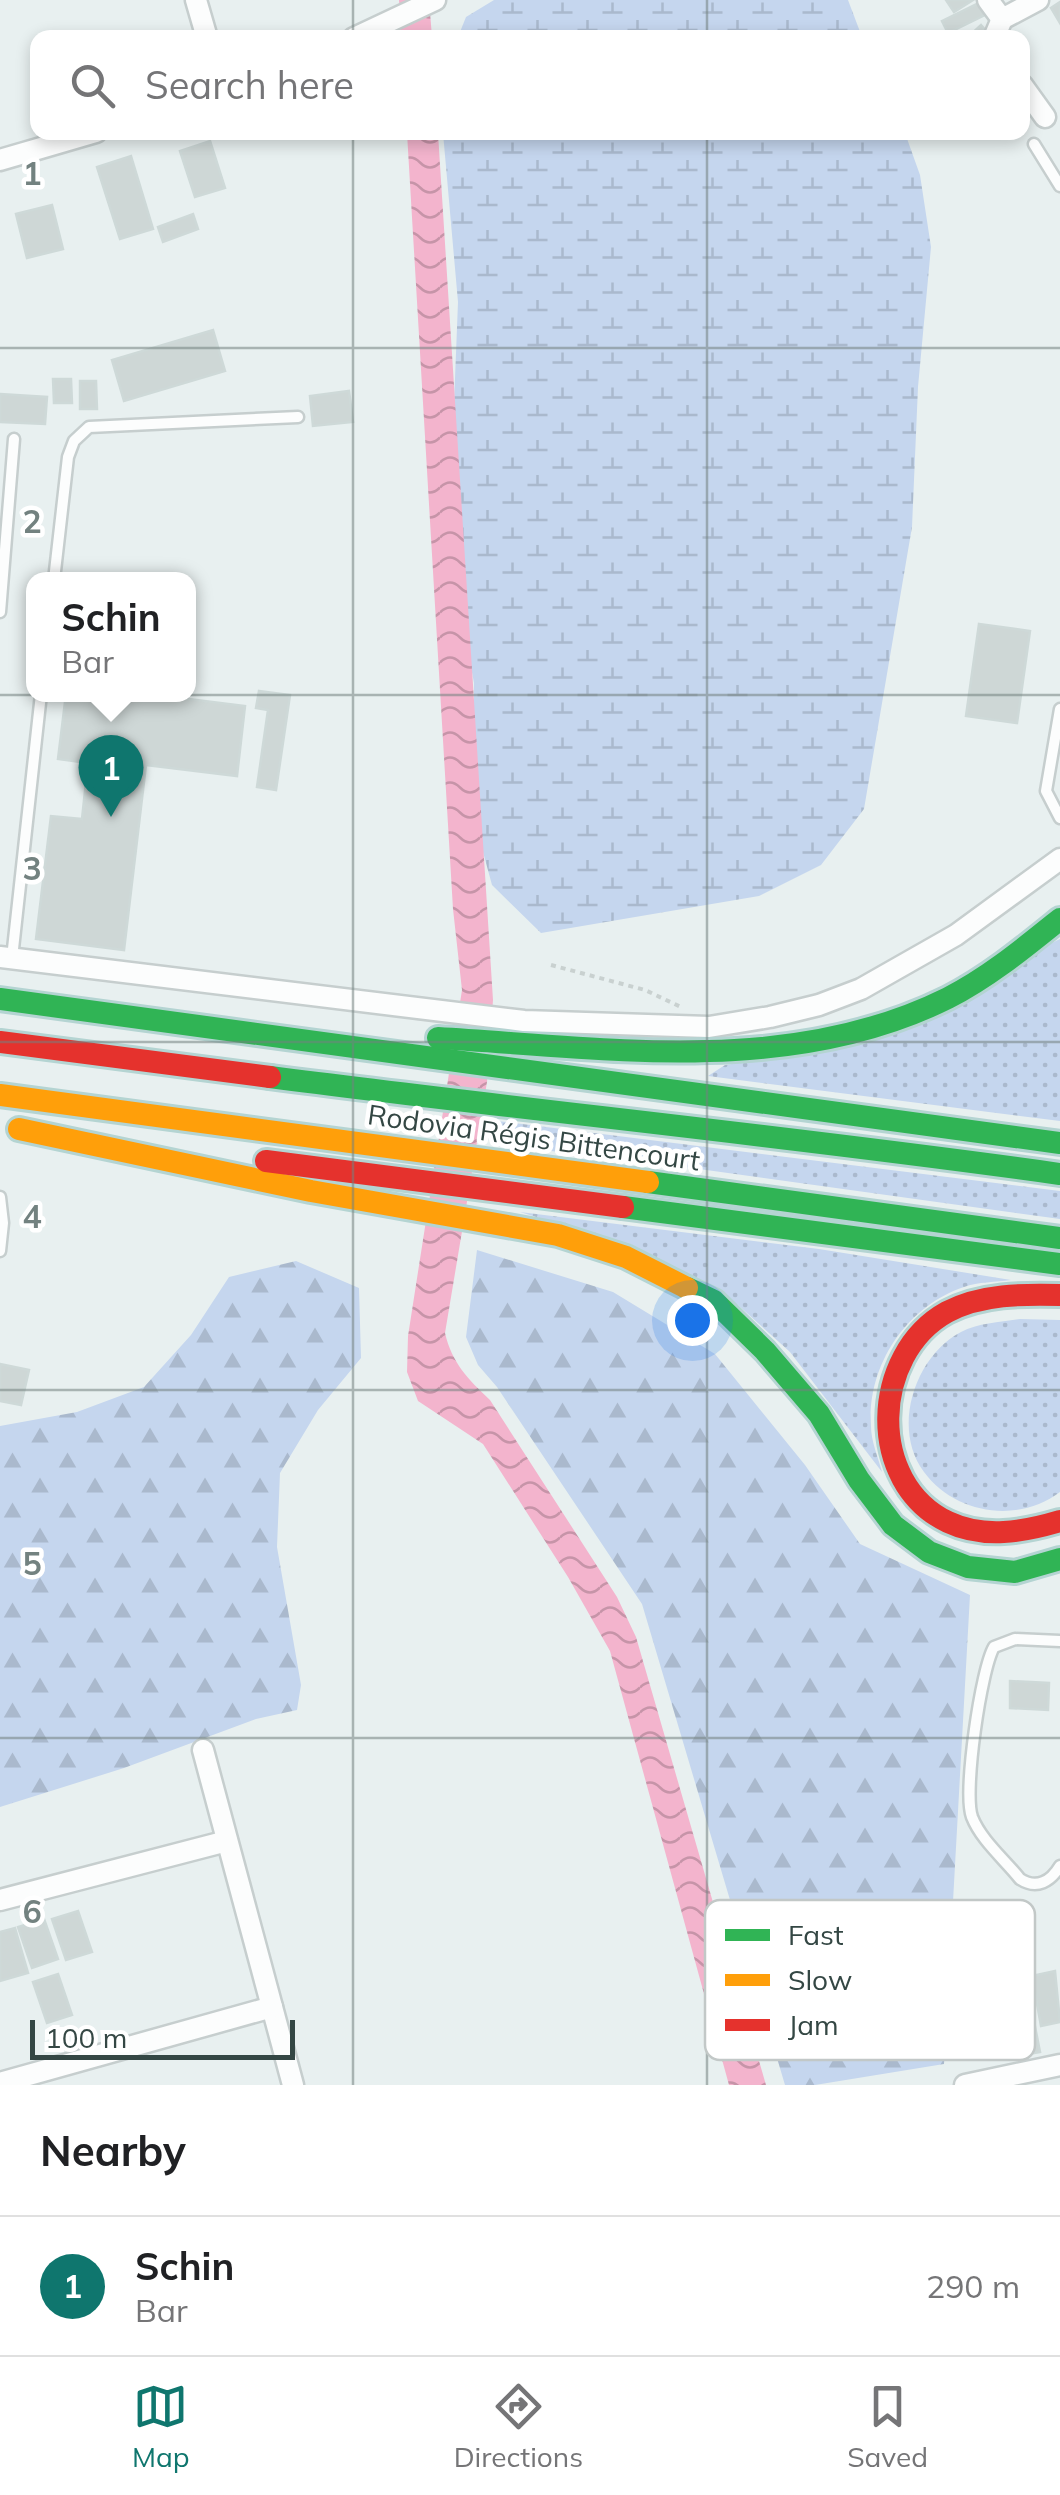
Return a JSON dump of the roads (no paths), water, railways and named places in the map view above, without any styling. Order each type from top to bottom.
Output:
[{"type":"main road","points":[[446,1048],[523,1032],[724,1053],[824,1039],[896,1018],[960,991],[1011,959],[1060,919]]},
{"type":"main road","points":[[0,999],[446,1048],[524,1068],[1060,1143]]},
{"type":"main road","name":"Rodovia Régis Bittencourt","points":[[0,1042],[515,1109],[856,1145],[1060,1174]]},
{"type":"main road","name":"Rodovia Régis Bittencourt","points":[[0,1095],[1060,1238]]},
{"type":"main road","points":[[10,1128],[1060,1264]]},
{"type":"main road","points":[[10,1128],[558,1235],[626,1257],[714,1301],[766,1351],[819,1414],[858,1480],[893,1525],[929,1552],[968,1567],[1015,1572],[1060,1559]]},
{"type":"main road","points":[[1060,1295],[986,1300],[954,1309],[925,1327],[899,1364],[890,1388],[887,1413],[890,1452],[902,1482],[928,1510],[963,1528],[1000,1535],[1036,1531],[1060,1522]]},
{"type":"street","points":[[196,0],[205,30]]},
{"type":"street","points":[[988,0],[998,28],[1038,0]]},
{"type":"street","points":[[372,30],[432,1]]},
{"type":"street","points":[[1030,96],[1045,117]]},
{"type":"street","points":[[0,160],[69,140]]},
{"type":"street","points":[[6,958],[446,1013],[523,1032],[709,1027],[770,1018],[860,988],[956,935],[1060,859]]},
{"type":"street","points":[[202,1750],[294,2085]]},
{"type":"street","points":[[0,1900],[227,1842]]},
{"type":"street","points":[[0,2083],[272,2007]]},
{"type":"street","points":[[970,2084],[1060,2066]]},
{"type":"lane","points":[[1034,144],[1060,186]]},
{"type":"lane","points":[[55,572],[68,456],[74,441],[89,427],[298,416]]},
{"type":"lane","points":[[0,612],[14,439]]},
{"type":"lane","points":[[6,958],[41,702]]},
{"type":"lane","points":[[1060,709],[1046,792],[1060,818]]},
{"type":"lane","points":[[0,1197],[0,1251]]},
{"type":"lane","points":[[1060,1641],[1005,1641],[994,1647],[988,1657],[968,1793],[978,1828],[1020,1879],[1027,1884],[1042,1884],[1060,1866]]},
{"type":"water","points":[[399,0],[429,0],[431,30],[401,30]]},
{"type":"water","points":[[407,140],[438,140],[493,1000],[487,1082],[445,1333],[457,1362],[490,1400],[617,1597],[636,1637],[712,1900],[705,1900],[705,1997],[610,1651],[483,1444],[418,1401],[407,1372],[408,1336],[462,990],[453,909]]},
{"type":"water","points":[[722,2060],[759,2060],[766,2085],[729,2085]]},
{"type":"place","name":"Schin","points":[[111,817]]}]
